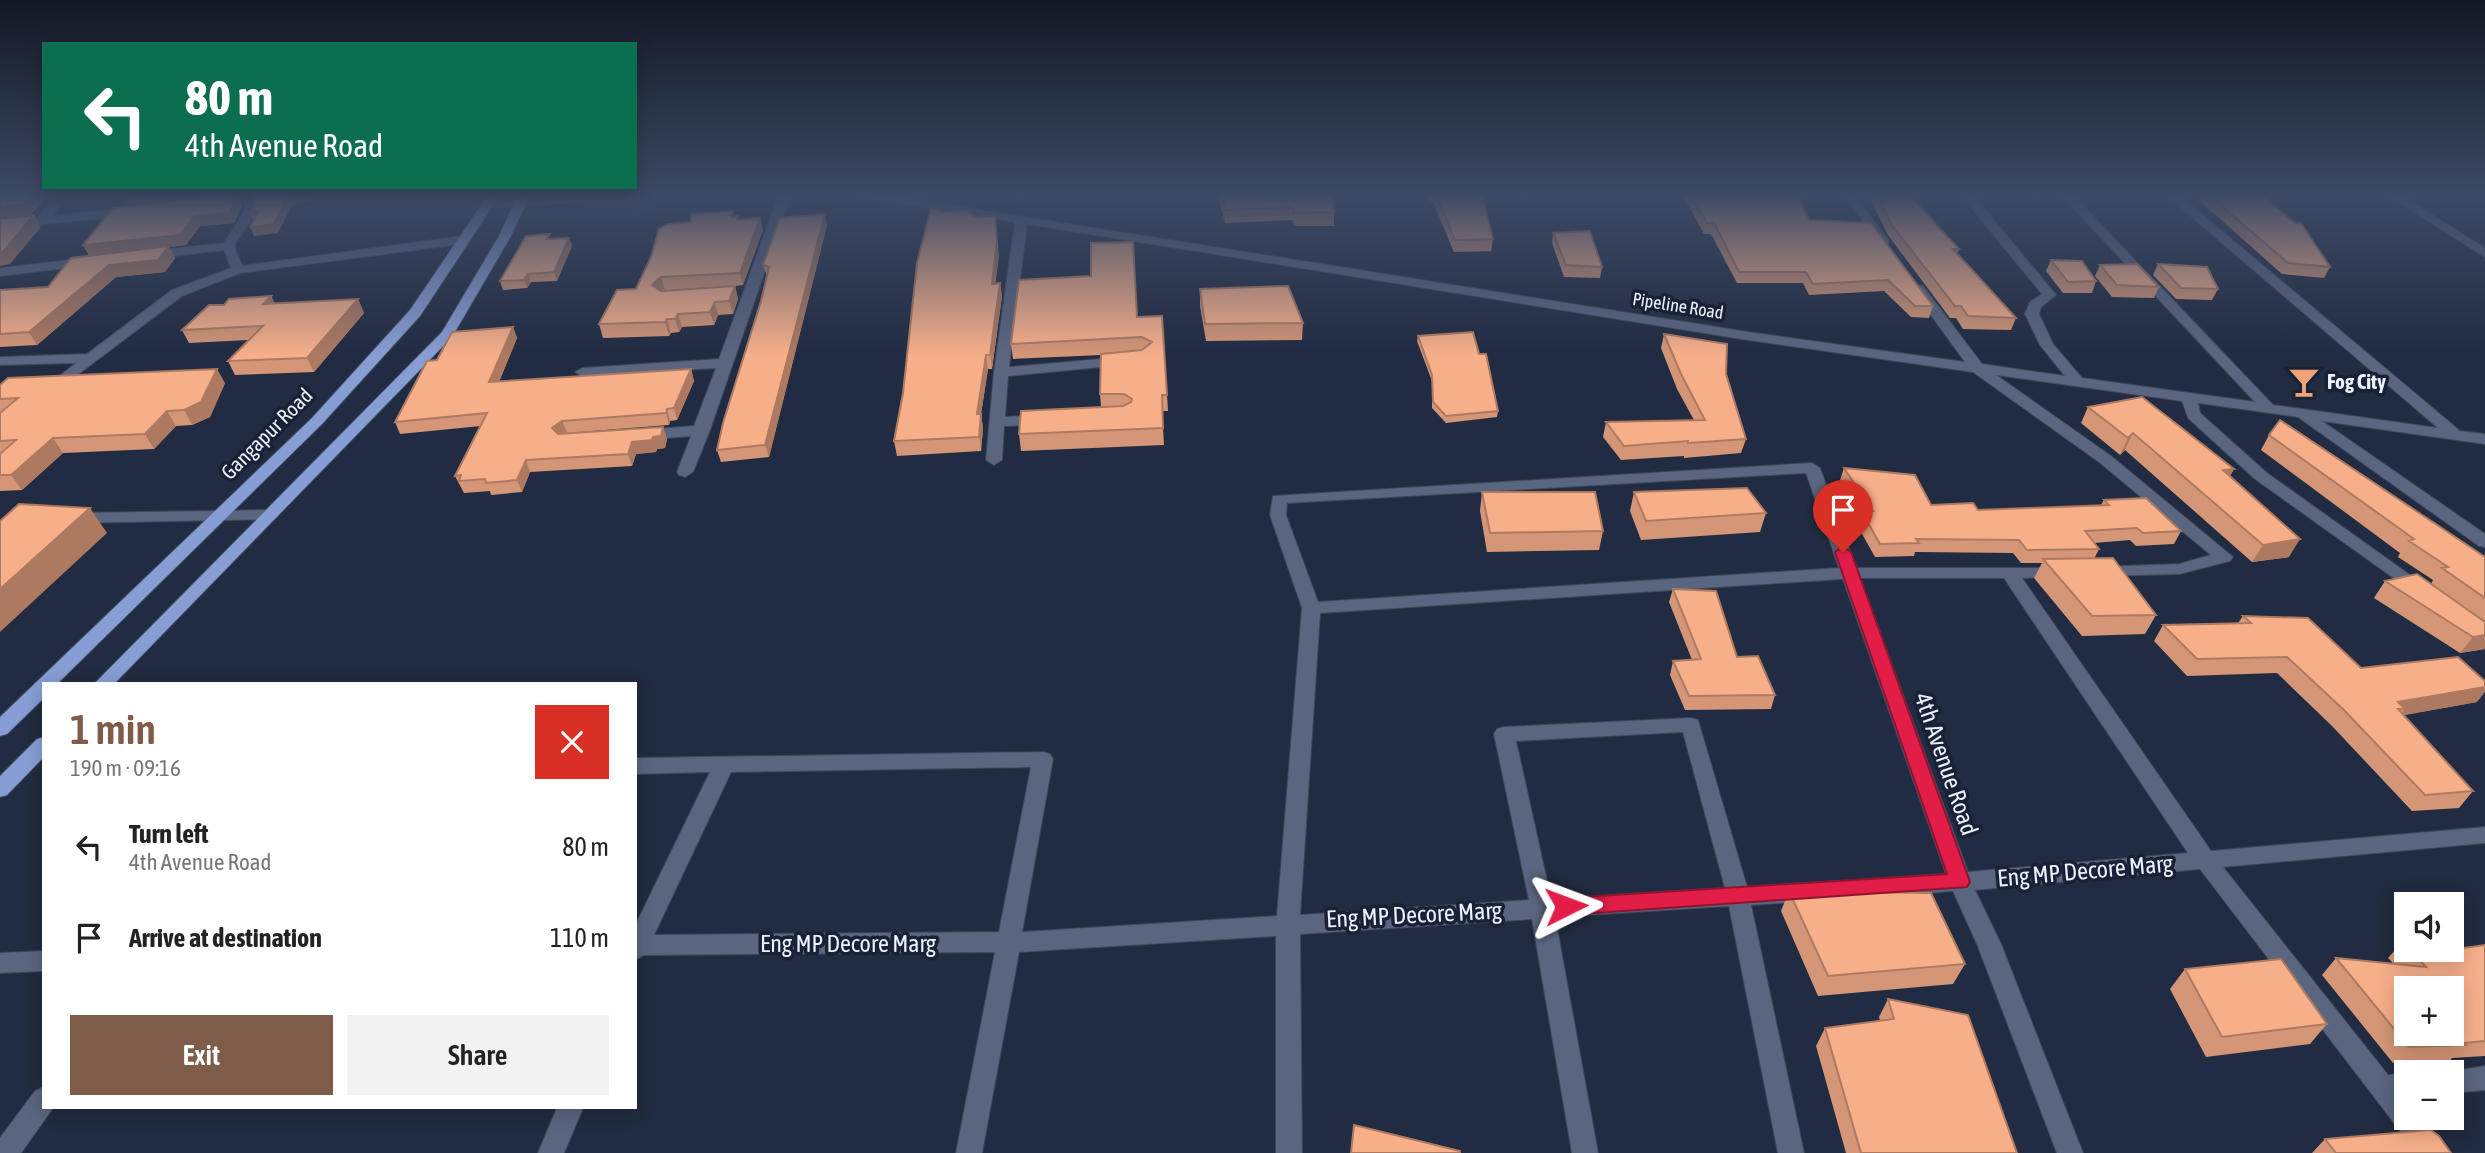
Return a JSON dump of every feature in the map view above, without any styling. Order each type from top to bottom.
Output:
[{"type":"main road","name":"Gangapur Road","points":[[48,682],[317,421],[415,313],[457,249]]},
{"type":"main road","points":[[105,682],[447,334],[497,249]]},
{"type":"main road","name":"Gangapur Road","points":[[0,729],[42,688]]},
{"type":"main road","points":[[0,789],[42,746]]},
{"type":"street","points":[[134,257],[204,249]]},
{"type":"street","points":[[229,249],[238,270]]},
{"type":"street","points":[[59,382],[177,293],[238,270],[397,249]]},
{"type":"street","points":[[685,472],[724,363],[744,292],[762,249]]},
{"type":"street","points":[[994,460],[1001,372],[1017,249]]},
{"type":"street","name":"Pipeline Road","points":[[1196,249],[1771,340],[2485,439]]},
{"type":"street","points":[[2011,249],[2049,295],[2035,304],[2032,314],[2047,345],[2077,382]]},
{"type":"street","points":[[2118,249],[2269,409]]},
{"type":"street","points":[[2236,249],[2458,436]]},
{"type":"street","points":[[0,272],[107,260]]},
{"type":"street","points":[[1289,1153],[1288,923],[1311,608],[1851,573],[2179,569],[2224,557],[2105,459],[1977,368],[1913,282]]},
{"type":"street","points":[[0,362],[89,358]]},
{"type":"street","points":[[1001,372],[1143,359]]},
{"type":"street","points":[[582,372],[724,363]]},
{"type":"street","points":[[2189,398],[2193,415],[2261,476],[2441,603]]},
{"type":"street","points":[[2302,413],[2485,542]]},
{"type":"street","points":[[996,422],[1055,419]]},
{"type":"street","points":[[621,436],[702,430]]},
{"type":"street","name":"4th Avenue Road","points":[[1311,608],[1278,515],[1279,499],[1812,468],[1960,882],[1989,944],[2070,1153]]},
{"type":"street","points":[[55,519],[270,515]]},
{"type":"street","points":[[2010,573],[2205,860],[2394,1086]]},
{"type":"street","points":[[1585,1153],[1542,908],[1504,734],[1691,725],[1738,896],[1791,1153]]},
{"type":"street","points":[[637,766],[725,762],[1042,759],[969,1153]]},
{"type":"street","points":[[637,945],[725,762]]},
{"type":"street","name":"Eng MP Decore Marg","points":[[637,947],[1008,943],[1960,882],[2485,835]]},
{"type":"street","points":[[0,963],[42,961]]},
{"type":"street","points":[[2464,1080],[2485,1078]]},
{"type":"street","points":[[5,1153],[42,1102]]},
{"type":"street","points":[[551,1153],[570,1109]]},
{"type":"street","points":[[2419,1130],[2432,1153]]},
{"type":"building","points":[[167,249],[158,260],[109,265],[29,332],[0,334],[0,290],[48,287],[71,258]]},
{"type":"building","points":[[519,249],[564,249],[554,272],[528,274],[524,280],[500,281]]},
{"type":"building","points":[[653,249],[749,249],[740,273],[661,277],[652,285],[661,291],[735,286],[729,301],[715,302],[710,312],[678,314],[675,319],[667,319],[665,322],[599,324],[617,290],[636,289]]},
{"type":"building","points":[[769,249],[816,249],[765,445],[717,450],[761,301],[769,267],[763,265]]},
{"type":"building","points":[[921,249],[996,249],[992,284],[1000,283],[990,355],[986,355],[977,414],[981,414],[979,437],[894,441],[903,393]]},
{"type":"building","points":[[1091,249],[1133,249],[1137,317],[1162,316],[1167,395],[1162,395],[1163,428],[1019,434],[1021,411],[1123,406],[1131,402],[1132,399],[1124,394],[1100,394],[1101,354],[1142,350],[1152,342],[1142,337],[1011,344],[1019,280],[1091,276]]},
{"type":"building","points":[[1559,249],[1596,249],[1602,267],[1566,265]]},
{"type":"building","points":[[1727,249],[1890,249],[1933,306],[1915,306],[1888,280],[1813,284],[1806,272],[1739,272]]},
{"type":"building","points":[[1910,249],[1959,249],[1953,249],[2016,318],[1968,316],[1961,306],[1955,306]]},
{"type":"building","points":[[2272,249],[2318,249],[2330,267],[2288,263]]},
{"type":"building","points":[[2051,260],[2082,261],[2096,281],[2068,282]]},
{"type":"building","points":[[2137,264],[2159,287],[2117,285],[2100,265]]},
{"type":"building","points":[[2158,264],[2207,267],[2218,289],[2181,288]]},
{"type":"building","points":[[1288,286],[1303,323],[1205,324],[1200,289]]},
{"type":"building","points":[[271,296],[263,304],[358,299],[307,358],[228,361],[263,326],[182,330],[209,305],[224,305],[229,299]]},
{"type":"building","points":[[513,327],[489,382],[691,369],[674,408],[667,409],[666,413],[562,421],[552,428],[558,434],[663,427],[661,436],[632,442],[628,454],[526,460],[517,480],[486,483],[485,479],[459,481],[461,475],[455,476],[487,413],[395,422],[427,361],[437,360],[452,332]]},
{"type":"building","points":[[1473,332],[1479,354],[1486,354],[1498,411],[1446,416],[1433,402],[1432,375],[1418,336]]},
{"type":"building","points":[[1664,334],[1727,344],[1726,374],[1746,439],[1624,446],[1606,422],[1705,420]]},
{"type":"building","points":[[217,369],[201,402],[184,410],[167,411],[145,434],[53,438],[11,475],[0,475],[0,454],[16,440],[0,441],[0,413],[18,398],[0,399],[0,385],[8,378]]},
{"type":"building","points":[[2142,397],[2234,469],[2223,470],[2300,539],[2263,545],[2133,433],[2128,438],[2088,407]]},
{"type":"building","points":[[2280,420],[2485,557],[2485,598],[2442,568],[2448,567],[2409,541],[2414,539],[2269,435]]},
{"type":"building","points":[[1844,468],[1915,475],[1931,505],[1973,503],[1978,510],[2109,505],[2104,500],[2146,498],[2181,531],[2143,533],[2137,528],[2085,531],[2099,549],[2027,550],[2019,540],[1916,539],[1919,543],[1880,544],[1862,512],[1873,511]]},
{"type":"building","points":[[1747,488],[1766,513],[1646,521],[1634,492]]},
{"type":"building","points":[[1482,492],[1595,492],[1603,531],[1490,533]]},
{"type":"building","points":[[19,504],[90,508],[0,589],[0,521]]},
{"type":"building","points":[[2113,558],[2156,615],[2092,616],[2043,559]]},
{"type":"building","points":[[2417,574],[2485,622],[2485,635],[2473,637],[2385,581]]},
{"type":"building","points":[[1673,589],[1716,591],[1737,657],[1758,656],[1775,695],[1689,696],[1673,661],[1701,659]]},
{"type":"building","points":[[2243,616],[2308,618],[2361,668],[2458,657],[2485,681],[2485,687],[2398,702],[2405,709],[2398,709],[2473,791],[2425,795],[2344,710],[2287,657],[2197,659],[2163,625],[2251,623]]},
{"type":"building","points":[[1789,891],[1931,893],[1965,964],[1828,976]]},
{"type":"building","points":[[2485,945],[2485,1041],[2464,1043],[2464,976],[2394,976],[2394,1029],[2336,958],[2426,967],[2422,962],[2464,962],[2464,948]]},
{"type":"building","points":[[2281,959],[2327,1024],[2222,1037],[2185,969]]},
{"type":"building","points":[[1888,999],[1968,1015],[2017,1153],[1861,1153],[1825,1028],[1894,1019]]},
{"type":"building","points":[[1354,1125],[1460,1151],[1460,1153],[1351,1153]]},
{"type":"building","points":[[2431,1130],[2451,1153],[2336,1153],[2325,1139]]},
{"type":"place","name":"Fog City","points":[[2304,382]]},
{"type":"route","points":[[1566,906],[1960,882],[1843,552]]}]
